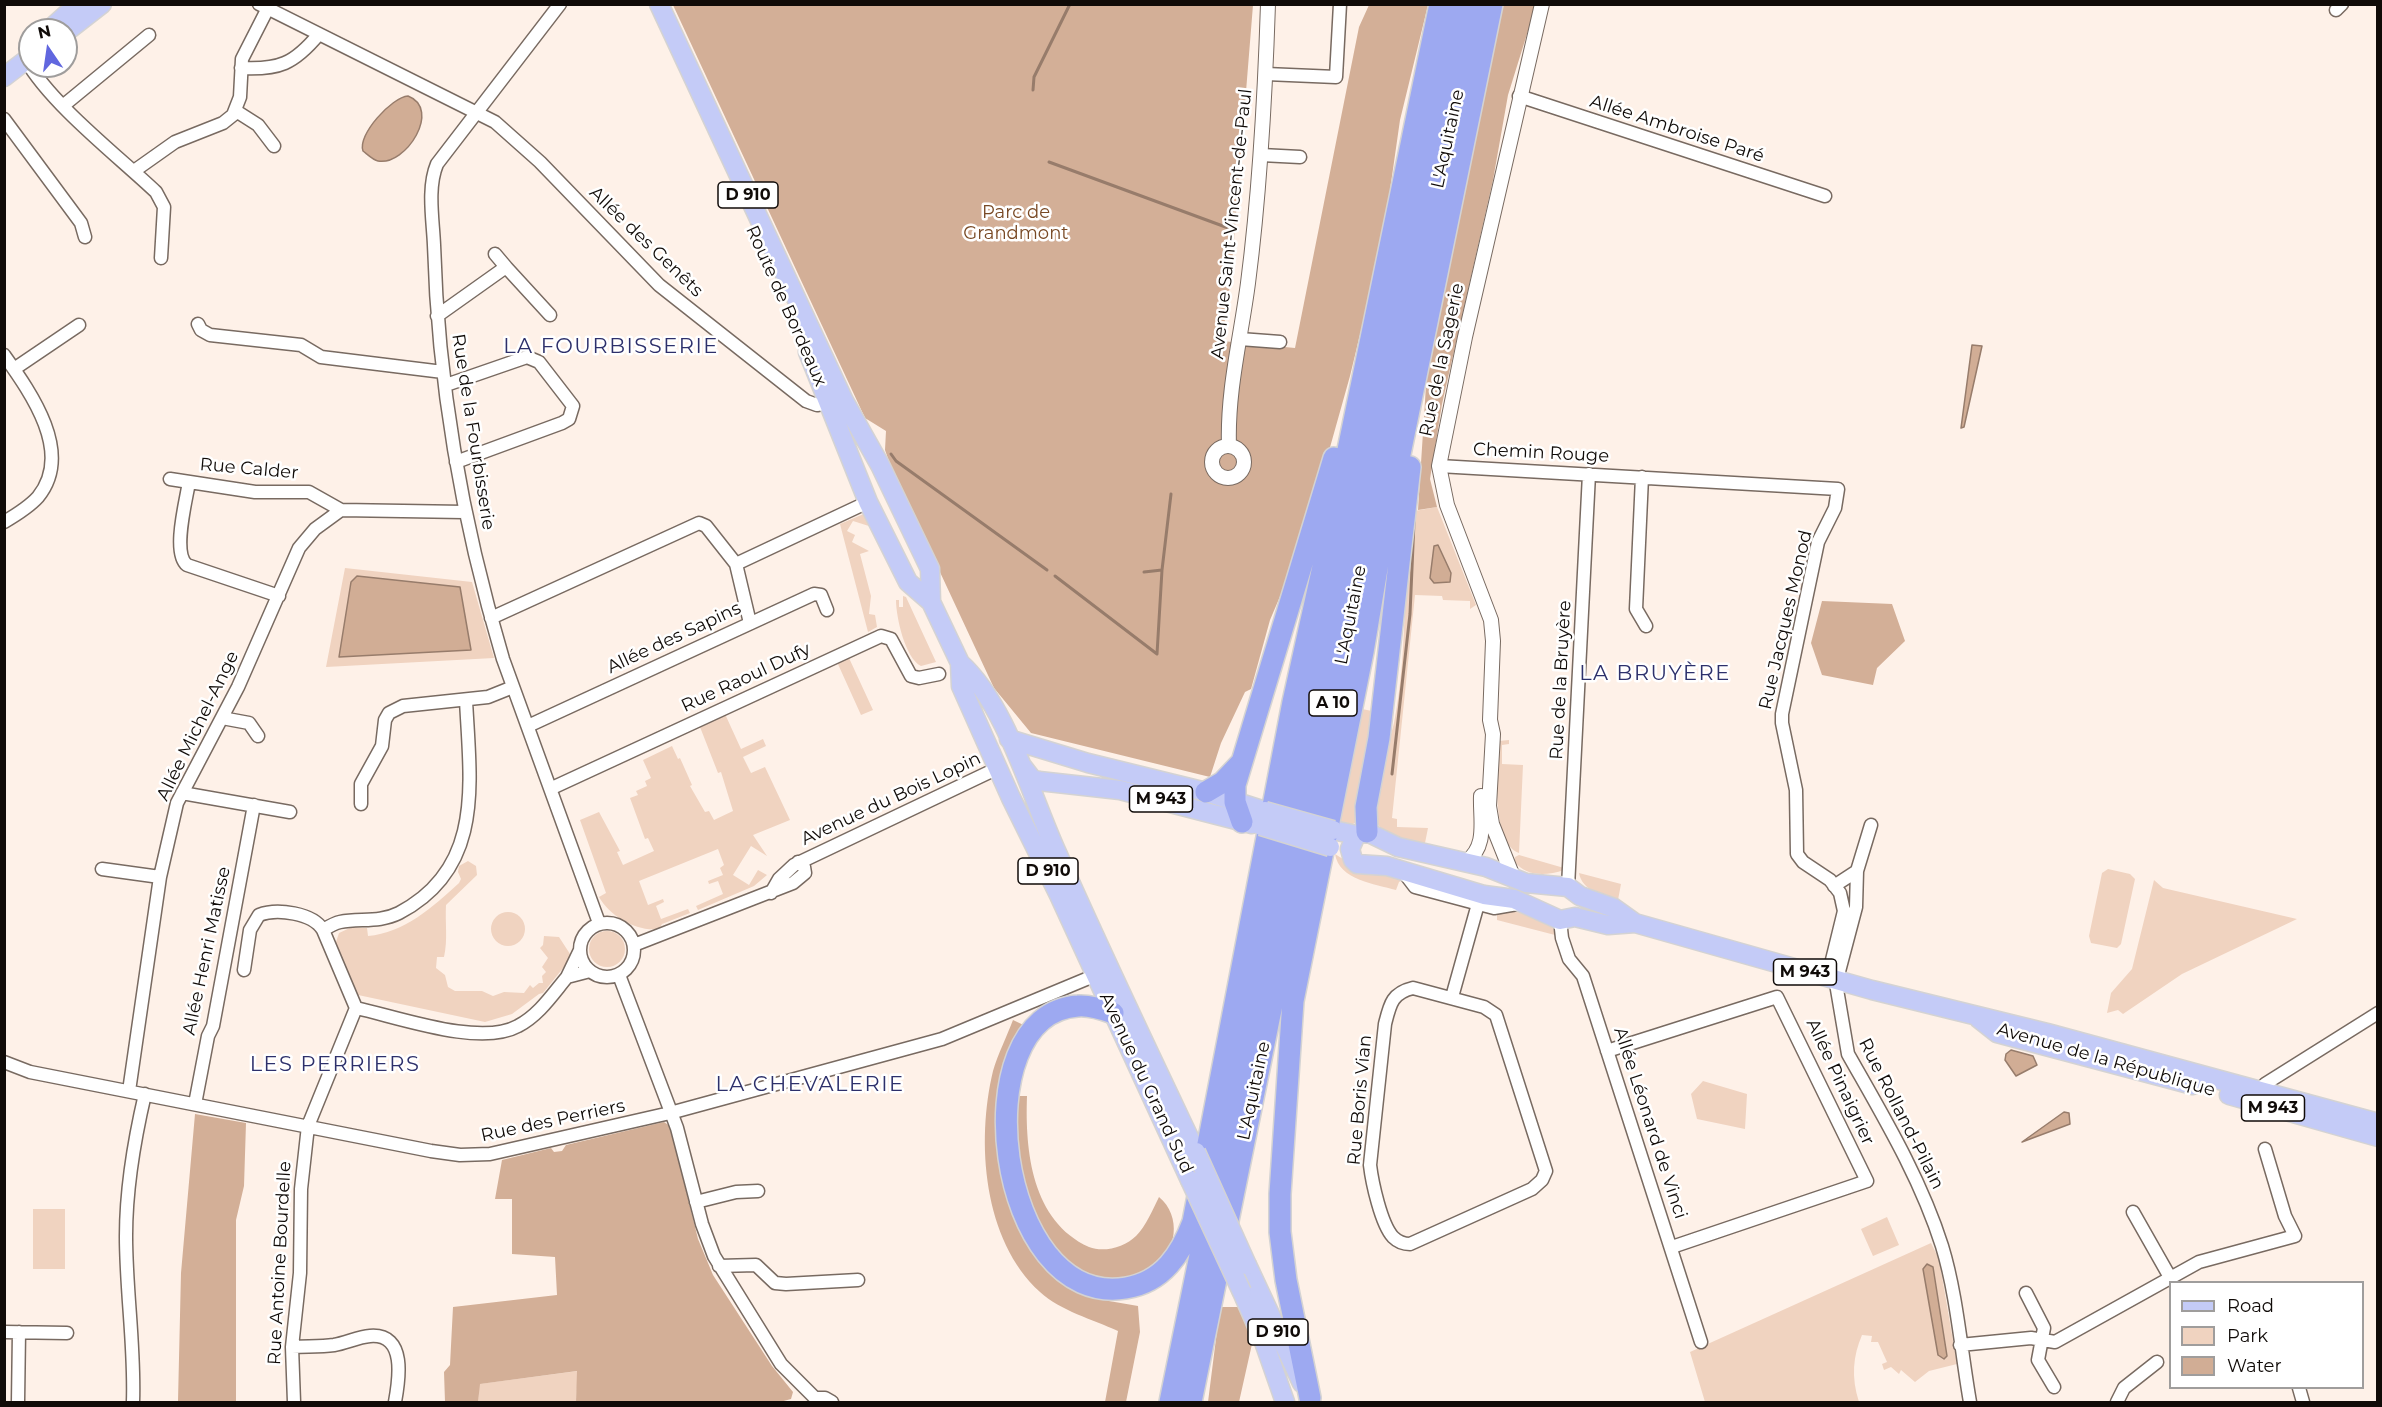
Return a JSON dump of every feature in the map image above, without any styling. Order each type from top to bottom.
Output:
[{"type":"highway","points":[[1113,1013],[1078,1006],[1059,1011],[1041,1023],[1028,1037],[1018,1055],[1010,1080],[1006,1113],[1007,1150],[1013,1177],[1019,1200],[1035,1236],[1050,1260],[1061,1269],[1084,1283],[1109,1289],[1135,1287],[1161,1273],[1178,1255],[1193,1222],[1293,702],[1440,4]]},
{"type":"highway","name":"L'Aquitaine","points":[[1170,1402],[1456,4]]},
{"type":"highway","name":"L'Aquitaine","points":[[1191,1402],[1476,4]]},
{"type":"highway","points":[[1311,1400],[1286,1280],[1280,1232],[1280,1194],[1293,1001],[1426,323],[1492,4]]},
{"type":"highway","points":[[1362,834],[1379,738],[1398,560],[1421,390],[1426,323]]},
{"type":"highway","points":[[1256,820],[1235,801],[1235,785],[1240,764],[1306,557],[1349,404],[1368,352]]},
{"type":"highway","points":[[1206,792],[1223,782],[1240,764]]},
{"type":"main road","points":[[63,18],[78,4]]},
{"type":"main road","points":[[78,23],[102,4]]},
{"type":"main road","name":"Route de Bordeaux","points":[[646,4],[807,350],[868,502],[908,582],[931,602],[960,663]]},
{"type":"main road","name":"Route de Bordeaux","points":[[659,4],[844,400],[880,465],[930,569],[931,602]]},
{"type":"main road","points":[[4,64],[18,58]]},
{"type":"main road","points":[[4,76],[18,64]]},
{"type":"main road","name":"D 910","points":[[960,663],[978,680],[1009,739],[1041,816]]},
{"type":"main road","name":"D 910","points":[[960,663],[961,686],[998,768]]},
{"type":"main road","name":"M 943","points":[[1009,739],[1042,750],[1235,801]]},
{"type":"main road","points":[[998,768],[1019,762],[1042,750]]},
{"type":"main road","name":"Avenue de la République","points":[[1019,762],[1032,779],[1100,786],[1331,838],[1362,834],[1398,847],[1466,862],[1514,879],[1574,891],[1614,908],[1635,923],[1837,980],[2047,1033],[2214,1081],[2261,1090],[2378,1124]]},
{"type":"main road","name":"Avenue du Grand Sud","points":[[998,768],[1242,1292],[1264,1342],[1286,1402]]},
{"type":"main road","points":[[1041,816],[1044,797],[1059,783]]},
{"type":"main road","name":"Avenue du Grand Sud","points":[[1041,816],[1311,1400]]},
{"type":"main road","points":[[1351,855],[1351,844],[1362,834]]},
{"type":"main road","name":"Avenue de la République","points":[[1331,838],[1351,855],[1357,864],[1402,869],[1474,892],[1525,902],[1568,918],[1608,925],[1635,923]]},
{"type":"main road","points":[[1568,918],[1580,907],[1574,891]]},
{"type":"main road","name":"Avenue de la République","points":[[1977,1017],[1997,1033],[2378,1137]]},
{"type":"street","name":"Rue de la Fourbisserie","points":[[560,4],[441,157],[434,171],[437,316],[464,512],[491,618],[513,687],[552,788],[599,923]]},
{"type":"street","name":"Avenue Saint-Vincent-de-Paul","points":[[1229,446],[1228,424],[1261,155],[1268,4]]},
{"type":"street","points":[[1266,74],[1336,77],[1340,4]]},
{"type":"street","name":"Rue de la Sagerie","points":[[1514,879],[1490,816],[1493,641],[1491,620],[1447,505],[1439,466],[1519,96],[1542,4]]},
{"type":"street","name":"Allée des Genêts","points":[[263,6],[475,112],[509,132],[659,285],[811,404],[828,403]]},
{"type":"street","points":[[134,171],[175,142],[223,123],[236,111],[240,97],[241,68],[247,45],[263,6]]},
{"type":"street","points":[[64,105],[149,34]]},
{"type":"street","points":[[241,68],[266,70],[286,65],[305,50],[319,34]]},
{"type":"street","points":[[39,78],[156,192],[164,207],[161,258]]},
{"type":"street","name":"Allée Ambroise Paré","points":[[1519,96],[1825,196]]},
{"type":"street","points":[[236,111],[258,125],[274,146]]},
{"type":"street","points":[[4,119],[81,223],[84,237]]},
{"type":"street","points":[[1261,155],[1300,157]]},
{"type":"street","points":[[495,254],[550,315]]},
{"type":"street","points":[[437,316],[506,267]]},
{"type":"street","points":[[198,324],[201,330],[210,335],[300,345],[321,357],[443,372]]},
{"type":"street","points":[[14,369],[79,325]]},
{"type":"street","points":[[1240,339],[1280,342]]},
{"type":"street","points":[[4,355],[44,422],[51,442],[52,459],[47,481],[37,498],[4,522]]},
{"type":"street","points":[[446,385],[527,357],[539,362],[573,406],[569,419],[562,423],[456,462]]},
{"type":"street","name":"Chemin Rouge","points":[[1439,466],[1839,489]]},
{"type":"street","name":"Rue de la Bruyère","points":[[1574,891],[1589,474]]},
{"type":"street","points":[[1641,477],[1636,609],[1646,626]]},
{"type":"street","name":"Rue Calder","points":[[170,479],[255,492],[309,492],[341,510],[464,512]]},
{"type":"street","points":[[189,482],[179,549],[182,561],[187,566],[279,596]]},
{"type":"street","name":"Rue Jacques Monod","points":[[1834,885],[1797,854],[1795,833],[1797,799],[1782,714],[1818,542],[1835,508],[1839,489]]},
{"type":"street","points":[[736,564],[868,502]]},
{"type":"street","name":"Allée Michel-Ange","points":[[129,1091],[160,877],[177,803],[222,718],[299,548],[315,529],[341,510]]},
{"type":"street","points":[[491,618],[699,523],[706,526],[736,564],[750,623]]},
{"type":"street","name":"Allée des Sapins","points":[[528,726],[817,593],[821,595],[827,610]]},
{"type":"street","name":"Rue Raoul Dufy","points":[[552,788],[881,636],[891,639],[911,676],[919,678],[939,674]]},
{"type":"street","points":[[361,804],[361,784],[381,746],[385,720],[389,712],[403,706],[488,697],[513,687]]},
{"type":"street","points":[[323,930],[339,922],[366,922],[398,914],[443,881],[453,862],[470,801],[466,700]]},
{"type":"street","points":[[222,718],[249,723],[258,736]]},
{"type":"street","name":"Rue de la Sagerie","points":[[1466,862],[1474,856],[1481,844],[1484,744],[1490,720]]},
{"type":"street","name":"Avenue du Bois Lopin","points":[[634,945],[771,892],[803,877],[804,867],[798,862],[998,768]]},
{"type":"street","points":[[182,793],[290,812]]},
{"type":"street","name":"Allée Henri Matisse","points":[[195,1104],[208,1036],[213,1026],[254,805]]},
{"type":"street","points":[[1837,980],[1856,906],[1857,871],[1870,825]]},
{"type":"street","points":[[102,869],[160,877]]},
{"type":"street","points":[[1402,869],[1415,887],[1479,904],[1505,908],[1525,902]]},
{"type":"street","points":[[1834,885],[1857,871]]},
{"type":"street","name":"Rue Rolland-Pilain","points":[[1834,885],[1840,893],[1844,911],[1832,960],[1837,980],[1842,1030],[1848,1054],[1909,1163],[1935,1227],[1944,1257],[1970,1402]]},
{"type":"street","points":[[1452,998],[1479,904]]},
{"type":"street","points":[[244,970],[250,930],[259,915],[272,912],[309,916],[319,922],[356,1008],[473,1034],[497,1034],[528,1020],[540,1009],[567,977],[580,950],[584,935],[599,923],[619,925],[626,930],[634,945],[631,962],[619,975],[604,977],[590,971],[581,958],[580,950]]},
{"type":"street","name":"Allée Léonard de Vinci","points":[[1568,918],[1569,959],[1581,973],[1672,1247],[1701,1342]]},
{"type":"street","points":[[567,977],[590,971]]},
{"type":"street","points":[[619,975],[677,1128],[696,1202],[719,1266],[781,1364],[814,1398]]},
{"type":"street","name":"Rue des Perriers","points":[[4,1062],[30,1072],[449,1154],[474,1156],[538,1145],[670,1113],[942,1039],[1096,975]]},
{"type":"street","name":"Rue Boris Vian","points":[[1419,988],[1452,998],[1490,1009],[1498,1018],[1546,1171],[1542,1180],[1533,1189],[1421,1241],[1405,1244],[1396,1240],[1389,1232],[1373,1184],[1370,1165],[1385,1024],[1391,1001],[1403,990],[1419,988]]},
{"type":"street","name":"Allée Pinaigrier","points":[[1607,1051],[1773,996],[1780,999],[1867,1181],[1672,1247]]},
{"type":"street","name":"Rue Antoine Bourdelle","points":[[294,1402],[292,1347],[300,1273],[301,1189],[308,1126],[356,1008]]},
{"type":"street","points":[[2261,1090],[2265,1084],[2378,1012]]},
{"type":"street","points":[[133,1402],[133,1347],[126,1234],[134,1141],[145,1094]]},
{"type":"street","points":[[1960,1345],[2031,1338],[2055,1342],[2199,1262],[2295,1236],[2285,1216],[2265,1149]]},
{"type":"street","points":[[696,1202],[736,1192],[758,1191]]},
{"type":"street","points":[[2133,1212],[2171,1279]]},
{"type":"street","points":[[719,1266],[756,1265],[775,1282],[786,1284],[858,1280]]},
{"type":"street","points":[[2026,1293],[2044,1328],[2038,1360],[2054,1387]]},
{"type":"street","points":[[4,1332],[67,1333]]},
{"type":"street","points":[[18,1402],[19,1332]]},
{"type":"street","points":[[292,1347],[326,1346],[363,1337],[381,1337],[389,1341],[399,1357],[395,1402]]},
{"type":"street","points":[[2117,1402],[2124,1388],[2131,1381],[2157,1362]]},
{"type":"street","points":[[801,1402],[814,1398],[825,1398],[832,1402]]},
{"type":"green space","name":"Parc de Grandmont","points":[[673,5],[1253,5],[1231,277],[1222,341],[1295,348],[1359,27],[1369,5],[1428,5],[1400,120],[1383,239],[1350,376],[1304,540],[1270,620],[1251,689],[1245,692],[1221,743],[1210,777],[1031,733],[994,688],[891,467],[885,450],[886,431],[865,418]]},
{"type":"green space","points":[[1492,5],[1536,5],[1508,95],[1493,180],[1442,404],[1430,479],[1437,507],[1418,510],[1427,370]]},
{"type":"green space","points":[[1437,507],[1476,605],[1470,609],[1470,601],[1443,600],[1442,596],[1415,595],[1392,818],[1397,819],[1397,827],[1428,828],[1425,843],[1398,837],[1384,831],[1376,821],[1374,799],[1379,772],[1394,723],[1398,697],[1403,644],[1409,512]]},
{"type":"green space","points":[[866,513],[872,527],[853,521],[847,531],[855,535],[852,542],[869,551],[860,554],[871,596],[869,614],[875,615],[877,627],[868,632],[840,524]]},
{"type":"green space","points":[[345,568],[472,582],[494,658],[326,667]]},
{"type":"green space","points":[[903,596],[906,597],[936,662],[921,666],[910,655],[902,636],[896,607],[896,600],[899,600],[899,607],[903,607]]},
{"type":"green space","points":[[1822,601],[1892,604],[1905,641],[1877,668],[1873,685],[1822,675],[1811,643]]},
{"type":"green space","points":[[849,658],[873,710],[861,715],[837,662]]},
{"type":"green space","points":[[1362,709],[1372,711],[1359,809],[1355,823],[1349,826],[1335,822]]},
{"type":"green space","points":[[725,714],[741,749],[763,739],[766,746],[743,757],[751,773],[765,767],[790,820],[753,835],[767,856],[751,846],[733,875],[749,885],[758,870],[767,875],[754,886],[698,910],[696,906],[723,894],[718,881],[709,884],[708,881],[723,875],[720,868],[724,865],[718,849],[639,881],[648,905],[663,899],[664,902],[656,906],[661,919],[688,909],[690,913],[662,924],[659,929],[641,928],[624,921],[599,897],[606,893],[580,820],[599,812],[620,851],[617,852],[623,865],[654,851],[648,838],[645,839],[630,798],[638,795],[636,791],[647,786],[645,781],[651,778],[643,760],[672,746],[705,812],[709,811],[714,820],[733,811],[721,772],[718,773],[700,727]]},
{"type":"green space","points":[[1509,740],[1509,744],[1502,745],[1502,764],[1523,765],[1519,853],[1510,846],[1504,834],[1498,802],[1499,741]]},
{"type":"green space","points":[[1335,854],[1346,861],[1382,868],[1403,880],[1399,882],[1396,890],[1359,880],[1343,870]]},
{"type":"green space","points":[[1519,855],[1564,868],[1564,870],[1537,874],[1524,870],[1514,861]]},
{"type":"green space","points":[[468,861],[476,866],[477,875],[446,905],[445,951],[444,957],[437,957],[436,968],[445,975],[448,987],[455,991],[482,991],[493,996],[504,992],[524,993],[530,985],[533,988],[543,983],[542,976],[546,972],[542,967],[548,958],[540,948],[543,945],[544,936],[559,937],[572,957],[543,993],[512,1014],[485,1022],[358,995],[335,945],[339,933],[352,927],[367,928],[368,936],[394,930],[406,924],[428,910],[459,883],[461,879],[458,872],[459,866]]},
{"type":"green space","points":[[2108,869],[2130,874],[2135,879],[2121,944],[2117,948],[2091,943],[2089,936],[2102,873]]},
{"type":"green space","points":[[1579,873],[1621,884],[1618,900],[1589,888],[1584,884]]},
{"type":"green space","points":[[2154,880],[2163,888],[2297,919],[2182,974],[2123,1014],[2118,1010],[2107,1013],[2111,993],[2132,969]]},
{"type":"green space","points":[[1529,907],[1552,925],[1555,935],[1497,920],[1497,913]]},
{"type":"green space","points":[[508,912],[520,917],[525,929],[520,941],[508,946],[496,941],[491,929],[496,917]]},
{"type":"green space","points":[[607,931],[619,937],[625,949],[619,961],[607,967],[595,961],[589,949],[595,937]]},
{"type":"green space","points":[[1013,1020],[1034,1030],[1008,1096],[1027,1096],[1031,1162],[1044,1203],[1055,1220],[1070,1235],[1095,1249],[1114,1248],[1136,1236],[1159,1197],[1171,1214],[1174,1224],[1172,1244],[1161,1262],[1153,1269],[1139,1276],[1086,1293],[1109,1301],[1138,1306],[1140,1332],[1126,1402],[1105,1402],[1118,1331],[1067,1310],[1040,1292],[1021,1270],[1006,1246],[996,1218],[985,1158],[985,1128],[993,1071]]},
{"type":"green space","points":[[1703,1081],[1747,1094],[1745,1129],[1697,1119],[1691,1094]]},
{"type":"green space","points":[[195,1114],[246,1123],[244,1186],[236,1220],[236,1402],[178,1401],[181,1273]]},
{"type":"green space","points":[[664,1122],[670,1126],[698,1239],[713,1275],[772,1366],[793,1392],[791,1399],[780,1402],[576,1402],[577,1371],[480,1384],[478,1402],[445,1402],[444,1372],[450,1365],[453,1307],[557,1295],[555,1257],[512,1254],[512,1199],[495,1199],[502,1160],[551,1148],[554,1152],[562,1151],[566,1145]]},
{"type":"green space","points":[[33,1209],[65,1209],[65,1269],[33,1269]]},
{"type":"green space","points":[[1887,1217],[1899,1245],[1873,1256],[1861,1229]]},
{"type":"green space","points":[[1931,1243],[1939,1259],[1957,1364],[1929,1371],[1915,1382],[1901,1370],[1899,1374],[1891,1367],[1884,1370],[1882,1364],[1887,1362],[1878,1342],[1871,1342],[1872,1336],[1862,1335],[1854,1367],[1859,1402],[1705,1402],[1690,1352]]},
{"type":"green space","points":[[1220,1307],[1240,1307],[1252,1344],[1239,1402],[1208,1402]]},
{"type":"green space","points":[[578,1371],[576,1402],[478,1402],[479,1384]]},
{"type":"water","points":[[408,96],[418,103],[422,112],[421,124],[416,135],[399,155],[389,160],[374,159],[363,151],[365,136],[385,110],[401,98]]},
{"type":"water","points":[[1972,345],[1982,346],[1964,427],[1961,428]]},
{"type":"water","points":[[1438,545],[1451,573],[1450,582],[1434,583],[1430,578],[1434,546]]},
{"type":"water","points":[[357,576],[460,587],[471,650],[339,657],[351,582]]},
{"type":"water","points":[[2011,1050],[2033,1056],[2037,1065],[2016,1076],[2005,1060],[2006,1054]]},
{"type":"water","points":[[2064,1112],[2069,1113],[2070,1124],[2022,1142]]},
{"type":"water","points":[[1927,1264],[1933,1267],[1947,1356],[1944,1359],[1938,1355],[1923,1269]]},
{"type":"waterway","points":[[1033,90],[1034,77],[1070,4]]},
{"type":"waterway","points":[[1049,162],[1231,229]]},
{"type":"waterway","points":[[891,454],[896,461],[1047,570]]},
{"type":"waterway","points":[[1144,572],[1162,570],[1171,494]]},
{"type":"waterway","points":[[1392,774],[1410,614],[1414,522]]},
{"type":"waterway","points":[[1055,576],[1157,654],[1162,570]]},
{"type":"district","name":"LA FOURBISSERIE","points":[[611,347]]},
{"type":"district","name":"LA BRUYÈRE","points":[[1655,674]]},
{"type":"district","name":"LES PERRIERS","points":[[335,1065]]},
{"type":"district","name":"LA CHEVALERIE","points":[[810,1085]]}]
